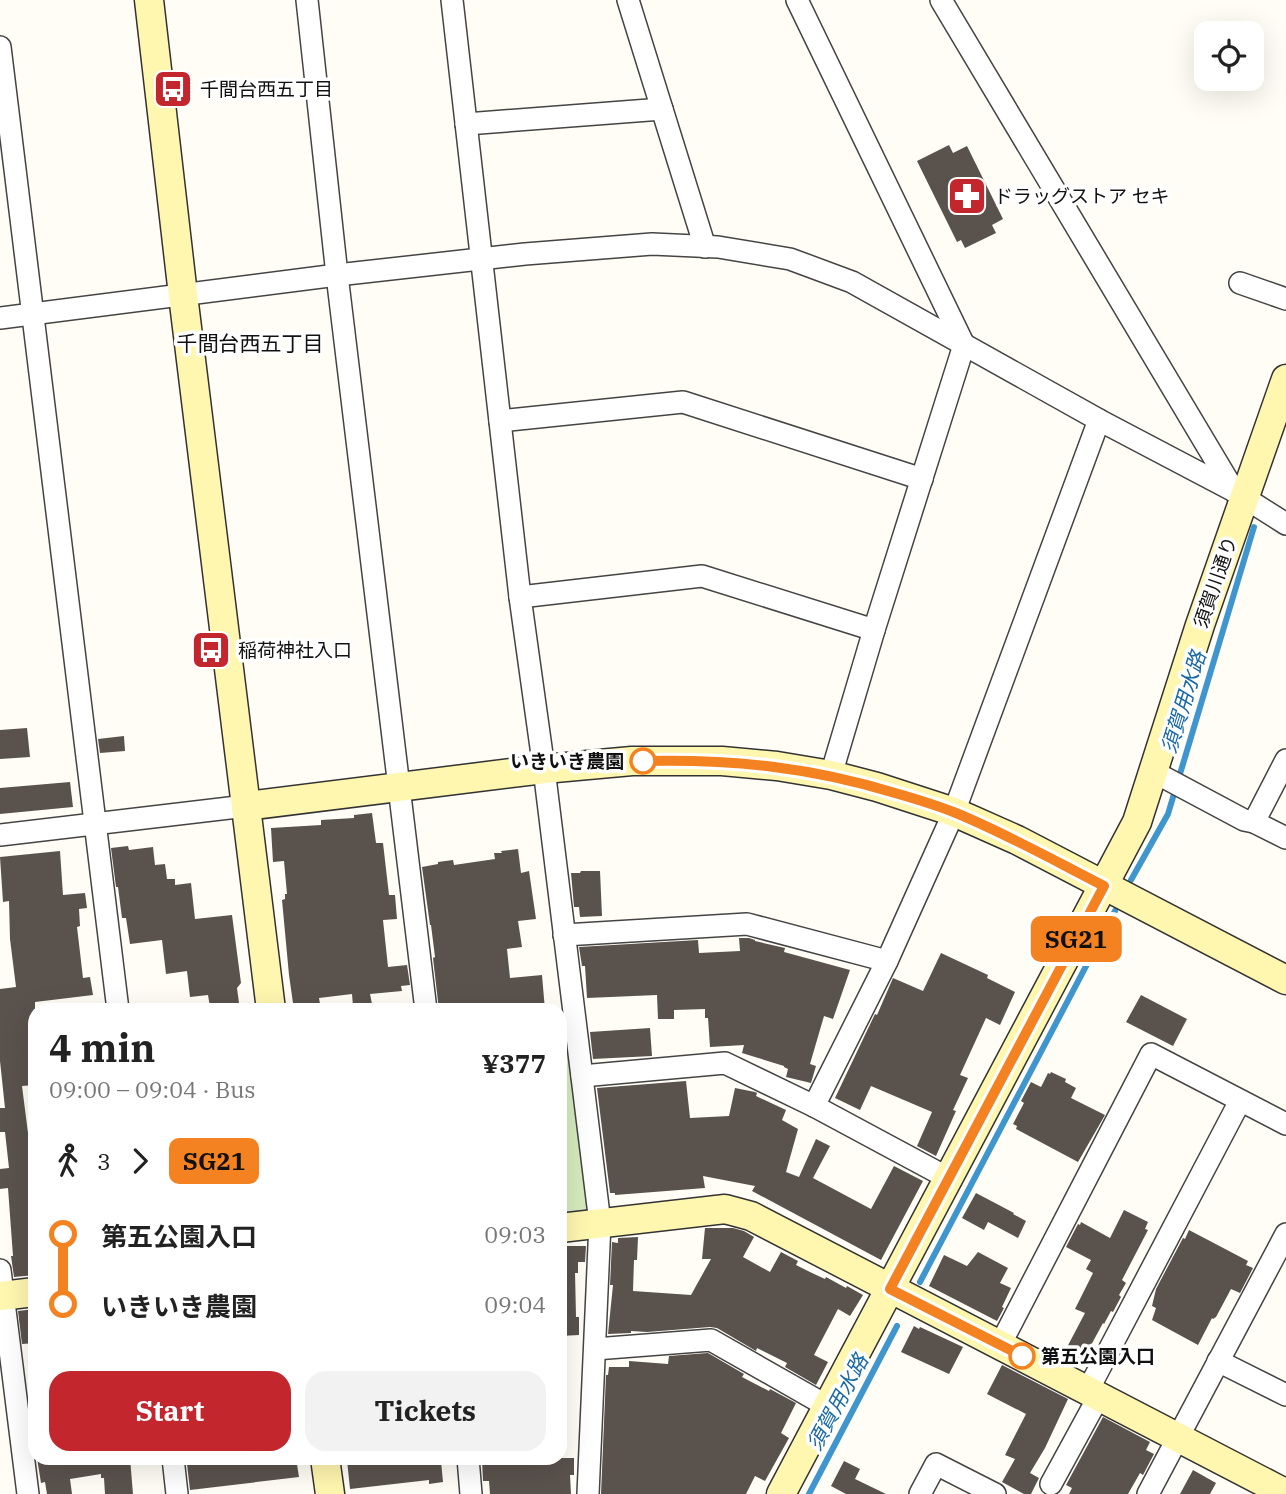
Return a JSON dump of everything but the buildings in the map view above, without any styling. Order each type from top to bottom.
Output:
[{"type":"street","points":[[149,0],[270,1003]]},
{"type":"street","points":[[307,0],[337,275],[425,1003]]},
{"type":"street","points":[[452,0],[520,597],[564,934],[567,1003]]},
{"type":"street","points":[[628,0],[705,247]]},
{"type":"street","points":[[797,0],[964,345],[831,775]]},
{"type":"street","points":[[941,0],[1239,495]]},
{"type":"street","points":[[0,47],[117,1003]]},
{"type":"street","points":[[466,124],[662,109]]},
{"type":"street","points":[[0,318],[337,275],[652,244],[705,247],[790,259],[852,282],[1239,495],[1286,524]]},
{"type":"street","points":[[1240,283],[1286,299]]},
{"type":"street","name":"須賀川通り","points":[[781,1494],[1137,822],[1239,495],[1286,379]]},
{"type":"street","points":[[500,421],[682,402],[922,479]]},
{"type":"street","points":[[814,1106],[887,961],[954,812],[1099,420]]},
{"type":"street","points":[[520,597],[702,576],[874,630]]},
{"type":"street","points":[[1254,822],[1286,760]]},
{"type":"street","points":[[0,835],[544,769],[632,761],[722,761],[778,766],[831,775],[954,812],[1017,840],[1286,980]]},
{"type":"street","points":[[1154,772],[1244,820],[1254,822],[1286,838]]},
{"type":"street","points":[[564,934],[747,924],[887,961]]},
{"type":"street","points":[[567,1010],[568,1036],[582,1076],[600,1223],[588,1494]]},
{"type":"street","points":[[1000,1345],[1151,1054],[1286,1124]]},
{"type":"street","points":[[582,1076],[725,1063],[814,1106],[948,1178]]},
{"type":"street","points":[[1051,1484],[1240,1101]]},
{"type":"street","points":[[567,1227],[725,1209],[751,1216],[1286,1492]]},
{"type":"street","points":[[1148,1494],[1218,1361],[1281,1257],[1286,1234]]},
{"type":"street","points":[[28,1291],[1,1287],[28,1494]]},
{"type":"street","points":[[595,1349],[711,1340],[827,1406]]},
{"type":"street","points":[[1218,1361],[1286,1395]]},
{"type":"street","points":[[920,1494],[936,1464],[995,1494]]},
{"type":"street","points":[[174,1465],[177,1494]]},
{"type":"street","points":[[326,1465],[330,1494]]},
{"type":"street","points":[[469,1465],[471,1494]]},
{"type":"green space","points":[[567,1041],[589,1213],[567,1216]]},
{"type":"waterway","name":"須賀用水路","points":[[1131,880],[1168,814],[1254,527]]},
{"type":"waterway","name":"須賀用水路","points":[[920,1282],[1115,911]]},
{"type":"waterway","name":"須賀用水路","points":[[809,1494],[897,1326]]},
{"type":"bus line","name":"SG21","points":[[643,761],[722,761],[778,766],[831,775],[877,787],[954,812],[1017,840],[1104,886],[890,1289],[1022,1356]]},
{"type":"place","name":"千間台西五丁目","points":[[173,89]]},
{"type":"place","name":"ドラッグストア セキ","points":[[967,196]]},
{"type":"place","name":"稲荷神社入口","points":[[211,650]]},
{"type":"place","name":"いきいき農園","points":[[643,761]]},
{"type":"place","name":"第五公園入口","points":[[1022,1356]]},
{"type":"district","name":"千間台西五丁目","points":[[250,343]]}]
